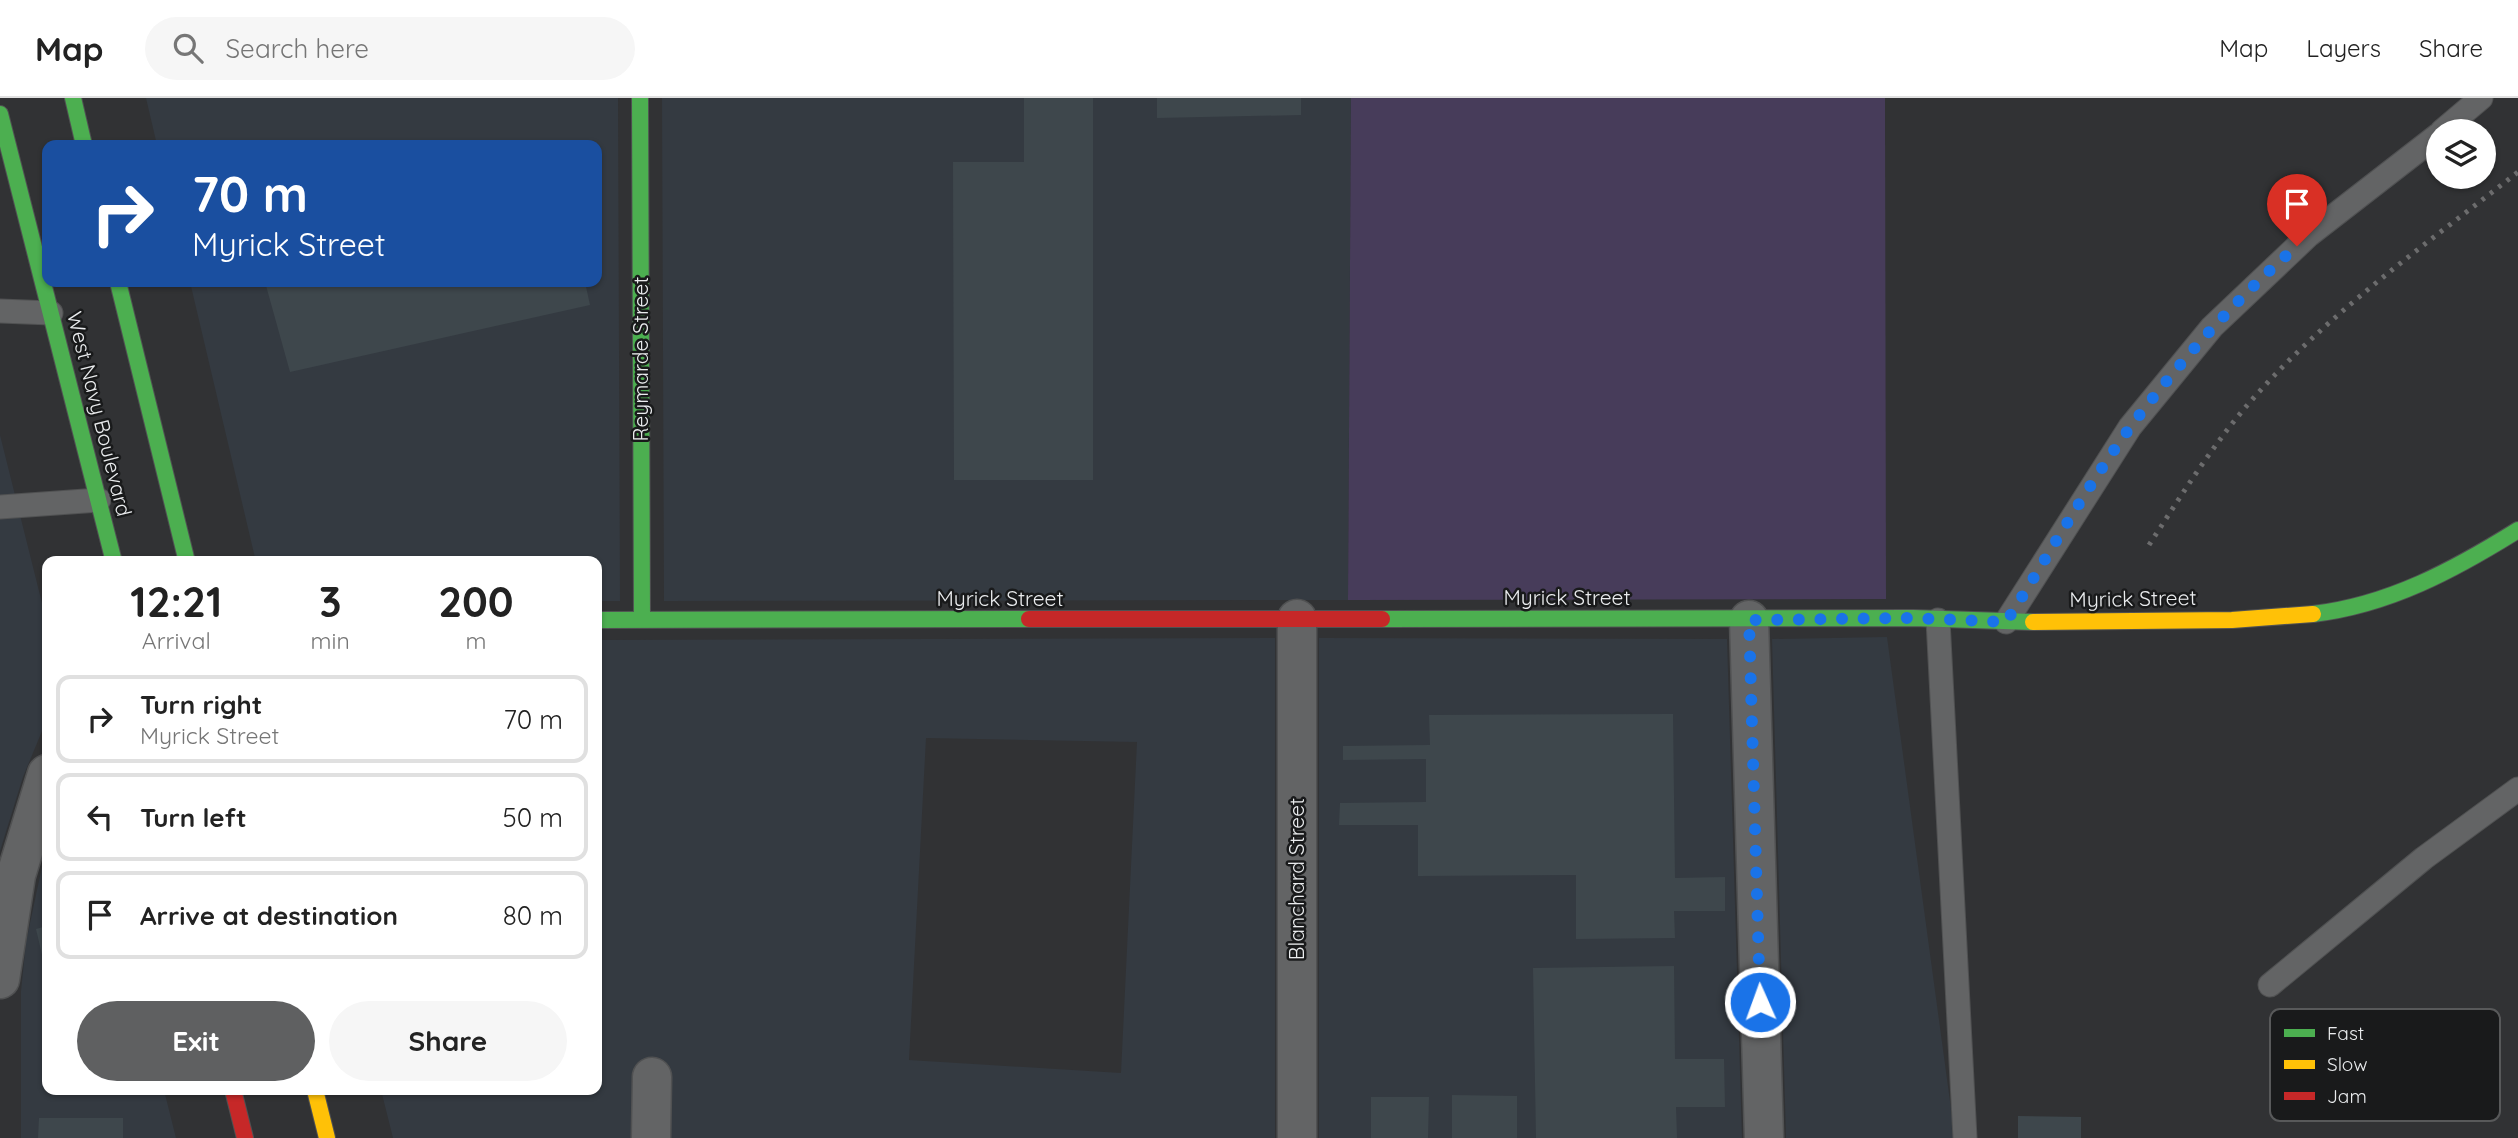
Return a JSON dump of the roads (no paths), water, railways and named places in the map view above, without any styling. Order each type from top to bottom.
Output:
[{"type":"street","points":[[73,98],[83,140]]},
{"type":"street","name":"Reymarde Street","points":[[640,98],[642,620]]},
{"type":"street","name":"West Navy Boulevard","points":[[0,114],[42,278]]},
{"type":"street","name":"West Navy Boulevard","points":[[44,287],[113,556]]},
{"type":"street","points":[[119,287],[186,556]]},
{"type":"street","name":"Myrick Street","points":[[602,620],[2006,622],[2236,619],[2333,611],[2379,600],[2427,582],[2518,530]]},
{"type":"street","name":"Blanchard Street","points":[[1297,619],[1297,1138]]},
{"type":"street","points":[[1749,620],[1764,1138]]},
{"type":"street","points":[[0,979],[16,875],[42,788]]},
{"type":"street","points":[[651,1138],[652,1077]]},
{"type":"street","points":[[234,1095],[245,1138]]},
{"type":"street","points":[[316,1095],[327,1138]]},
{"type":"lane","points":[[2456,119],[2481,98]]},
{"type":"lane","points":[[2006,622],[2130,427],[2212,327],[2309,235],[2426,144]]},
{"type":"lane","points":[[0,311],[51,313]]},
{"type":"lane","points":[[0,507],[99,500]]},
{"type":"lane","points":[[1938,620],[1965,1138]]},
{"type":"lane","points":[[2270,985],[2424,858],[2518,789]]},
{"type":"railway","points":[[2149,545],[2218,442],[2274,375],[2340,313],[2518,172]]}]
